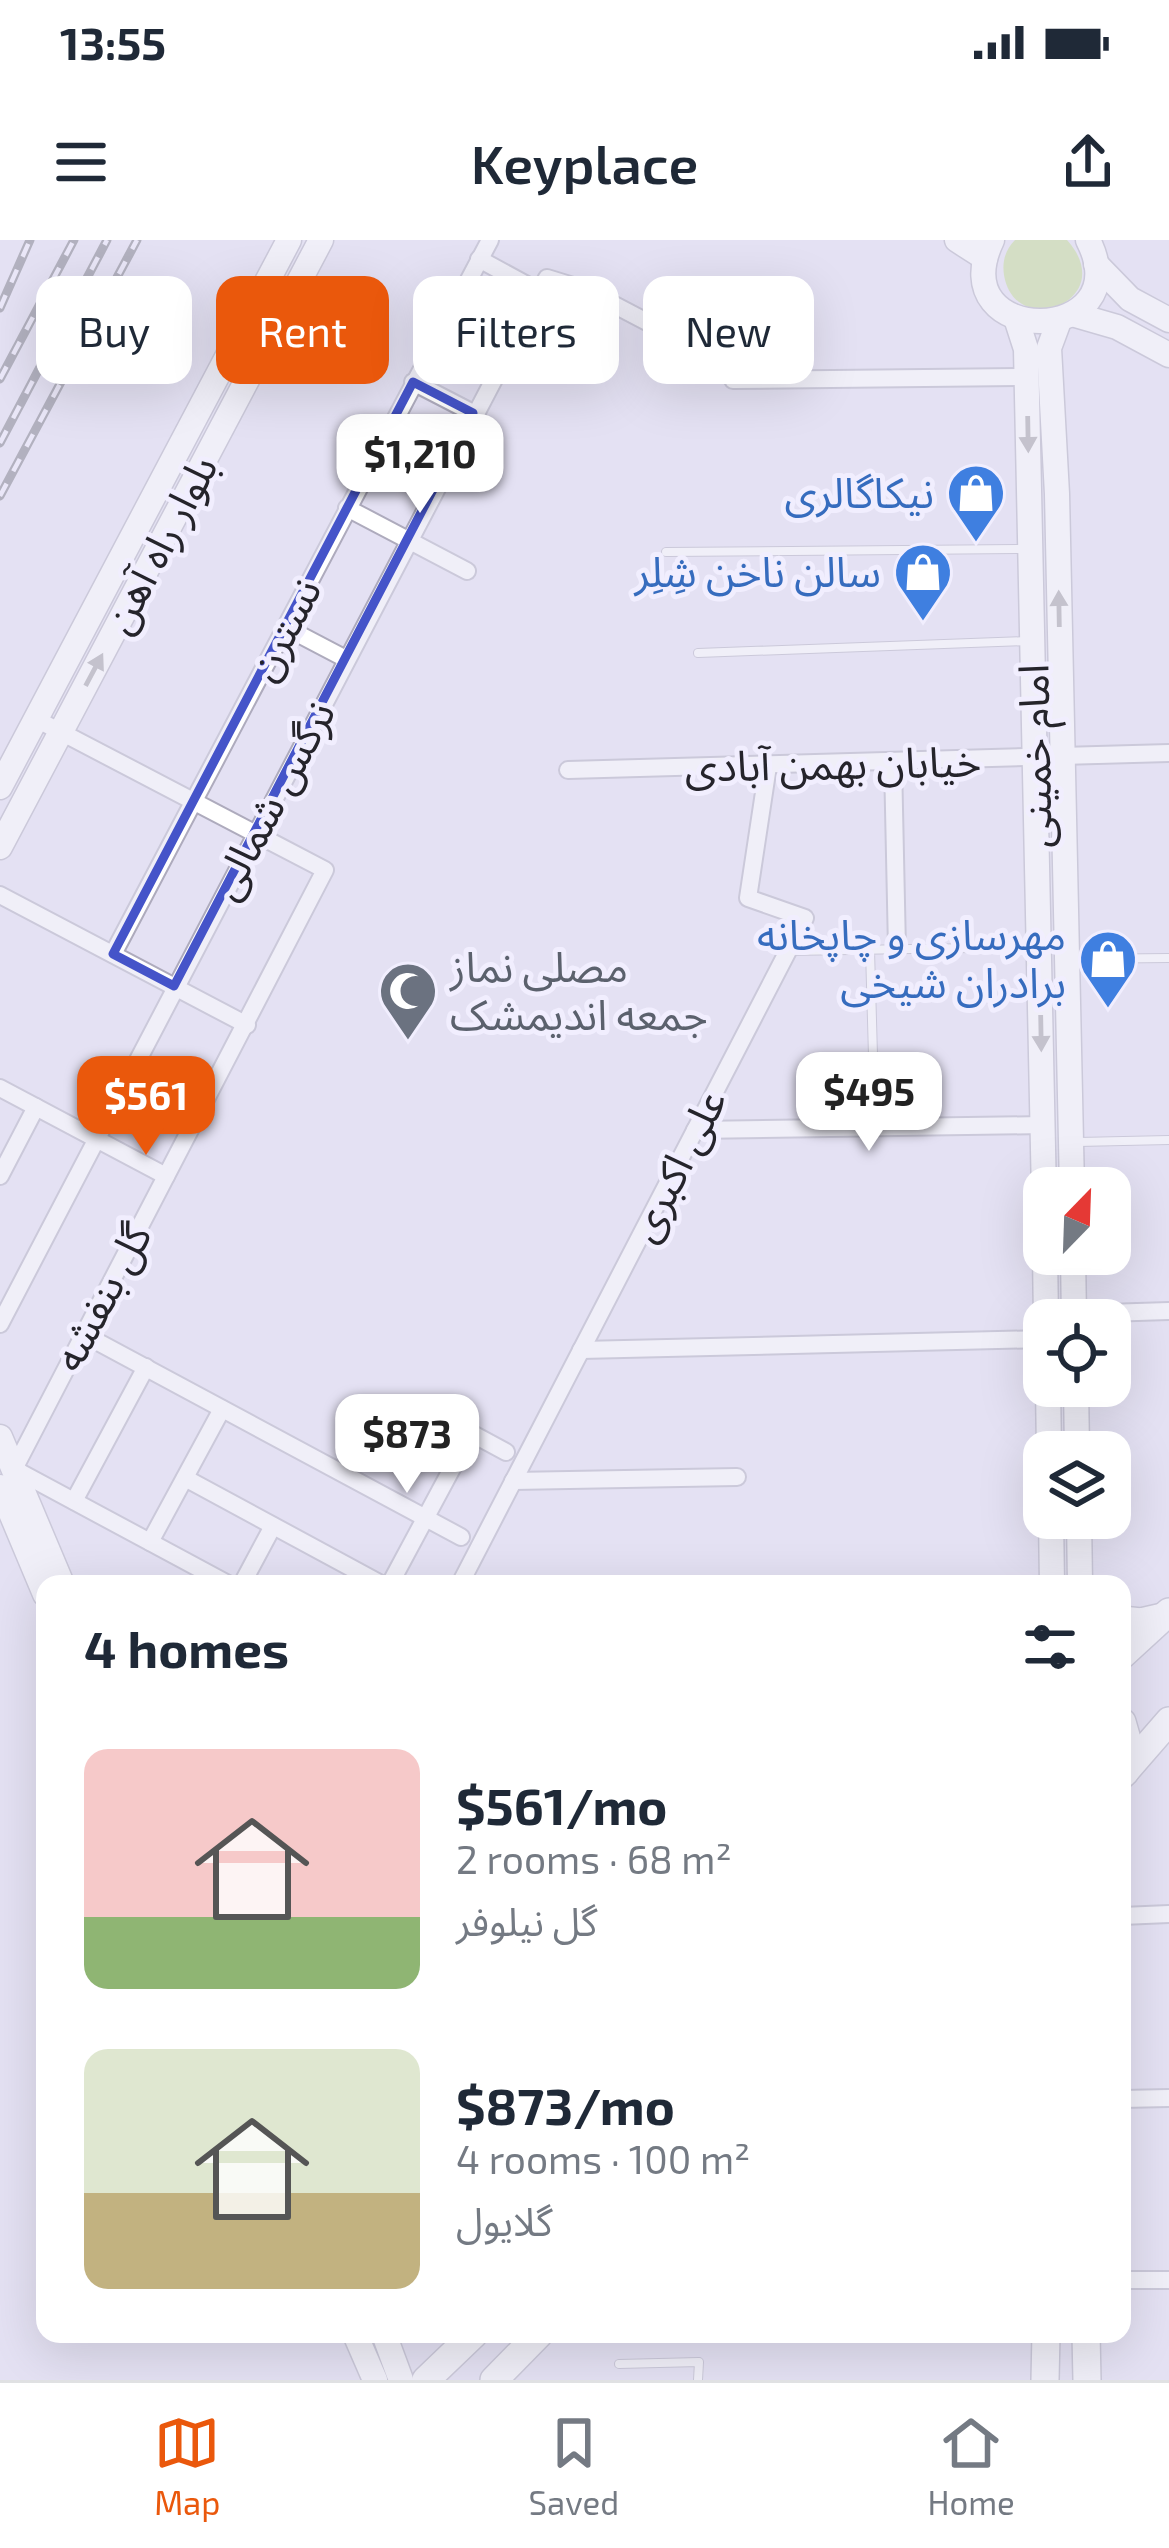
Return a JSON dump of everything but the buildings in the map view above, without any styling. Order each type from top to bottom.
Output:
[{"type":"main road","name":"بلوار راه آهن","points":[[270,276],[289,240]]},
{"type":"main road","name":"بلوار راه آهن","points":[[302,276],[321,240]]},
{"type":"main road","points":[[957,240],[988,249],[987,286],[1016,318],[1044,324],[1065,317],[1117,327],[1169,355]]},
{"type":"main road","points":[[1092,252],[1130,299],[1169,320]]},
{"type":"main road","name":"امام خمینی","points":[[1072,1167],[1049,349],[1065,317],[1090,292],[1092,252]]},
{"type":"main road","name":"امام خمینی","points":[[1016,318],[1026,349],[1027,377],[1044,1167]]},
{"type":"main road","name":"بلوار راه آهن","points":[[0,787],[216,378]]},
{"type":"main road","name":"بلوار راه آهن","points":[[0,847],[245,384]]},
{"type":"main road","points":[[146,510],[171,523]]},
{"type":"main road","points":[[0,1437],[7,1478],[56,1575]]},
{"type":"main road","points":[[1051,1539],[1052,1575]]},
{"type":"main road","points":[[1080,1539],[1081,1575]]},
{"type":"main road","points":[[1131,1621],[1166,1614]]},
{"type":"main road","points":[[1131,1646],[1166,1614]]},
{"type":"main road","points":[[1131,1766],[1169,1721]]},
{"type":"main road","points":[[359,2343],[375,2380]]},
{"type":"main road","points":[[387,2343],[401,2380]]},
{"type":"main road","points":[[427,2380],[465,2343]]},
{"type":"main road","points":[[494,2380],[530,2343]]},
{"type":"main road","points":[[1045,2380],[1046,2343]]},
{"type":"main road","points":[[1086,2343],[1087,2380]]},
{"type":"street","name":"نسترن","points":[[470,276],[490,240]]},
{"type":"street","points":[[479,260],[519,276]]},
{"type":"street","points":[[814,379],[1027,377]]},
{"type":"street","name":"نسترن","points":[[112,954],[413,382]]},
{"type":"street","points":[[417,384],[473,413]]},
{"type":"street","name":"نرگس شمالی","points":[[0,1324],[489,384]]},
{"type":"street","points":[[347,508],[467,571]]},
{"type":"street","points":[[285,627],[346,659]]},
{"type":"street","points":[[36,719],[255,833]]},
{"type":"street","name":"خیابان بهمن آبادی","points":[[568,770],[1169,753]]},
{"type":"street","points":[[893,762],[897,950]]},
{"type":"street","points":[[768,766],[748,898],[805,918],[788,951]]},
{"type":"street","name":"گل بنفشه","points":[[7,1478],[325,870],[255,833]]},
{"type":"street","points":[[0,895],[247,1025]]},
{"type":"street","name":"علی اکبری","points":[[465,1575],[788,951]]},
{"type":"street","points":[[0,1088],[166,1176]]},
{"type":"street","points":[[0,1176],[36,1107]]},
{"type":"street","points":[[695,1130],[1043,1126]]},
{"type":"street","points":[[1131,1313],[1169,1311]]},
{"type":"street","points":[[83,1334],[461,1537]]},
{"type":"street","points":[[581,1349],[1023,1339]]},
{"type":"street","points":[[74,1501],[146,1367]]},
{"type":"street","points":[[419,1405],[506,1452]]},
{"type":"street","points":[[150,1542],[222,1408]]},
{"type":"street","points":[[391,1575],[471,1433]]},
{"type":"street","points":[[513,1481],[737,1477]]},
{"type":"street","points":[[7,1478],[74,1501],[211,1575]]},
{"type":"street","points":[[185,1478],[368,1575]]},
{"type":"street","points":[[247,1575],[273,1526]]},
{"type":"street","points":[[1131,1916],[1169,1914]]},
{"type":"street","points":[[1131,2099],[1169,2098]]},
{"type":"street","points":[[1131,2280],[1169,2280]]},
{"type":"lane","points":[[666,553],[1030,549]]},
{"type":"lane","points":[[698,653],[1033,641]]},
{"type":"lane","points":[[788,951],[1039,947]]},
{"type":"lane","points":[[870,950],[875,1128]]},
{"type":"lane","points":[[1067,959],[1169,958]]},
{"type":"lane","points":[[1071,1142],[1169,1140]]},
{"type":"lane","points":[[619,2364],[700,2362],[698,2380]]},
{"type":"highlighted area","points":[[413,382],[473,413],[174,986],[113,954]]},
{"type":"green space","points":[[1015,240],[1067,240],[1080,261],[1081,280],[1074,295],[1043,309],[1026,306],[1012,295],[1003,265]]},
{"type":"railway","points":[[0,308],[30,240]]},
{"type":"railway","points":[[0,379],[74,240]]},
{"type":"railway","points":[[0,443],[107,240]]},
{"type":"railway","points":[[0,496],[137,240]]},
{"type":"place","name":"نیکاگالری","points":[[976,544]]},
{"type":"place","name":"سالن ناخن شِلِر","points":[[923,623]]},
{"type":"place","name":"مهرسازی و چاپخانه برادران شیخی","points":[[1108,1010]]},
{"type":"place","name":"مصلی نماز جمعه اندیمشک","points":[[408,1042]]}]
